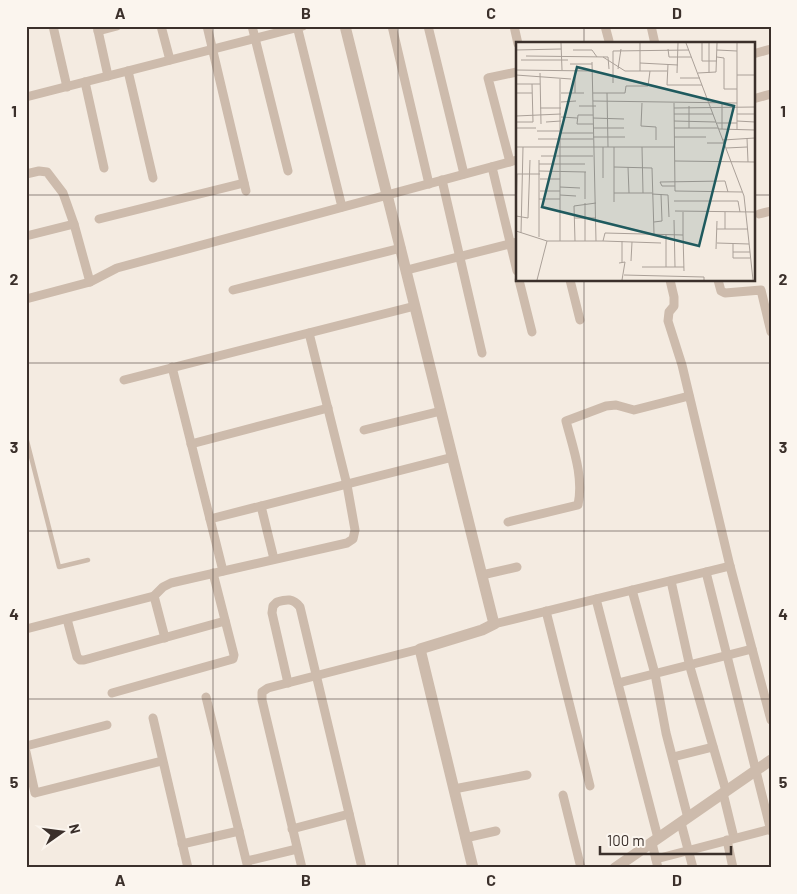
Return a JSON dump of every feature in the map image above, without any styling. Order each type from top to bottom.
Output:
[{"type":"street","points":[[53,26],[67,87]]},
{"type":"street","points":[[108,76],[97,29],[116,26]]},
{"type":"street","points":[[162,26],[170,60]]},
{"type":"street","points":[[99,219],[245,187],[206,26]]},
{"type":"street","points":[[252,26],[288,171]]},
{"type":"street","points":[[345,26],[494,624]]},
{"type":"street","points":[[392,26],[429,184]]},
{"type":"street","points":[[428,26],[464,174]]},
{"type":"street","points":[[514,26],[518,42]]},
{"type":"street","points":[[605,26],[609,41]]},
{"type":"street","points":[[651,26],[655,42]]},
{"type":"street","points":[[26,97],[299,27],[342,207]]},
{"type":"street","points":[[754,54],[771,49]]},
{"type":"street","points":[[128,71],[153,178]]},
{"type":"street","points":[[26,299],[90,282],[117,268],[513,161],[488,78],[516,72]]},
{"type":"street","points":[[85,82],[104,168]]},
{"type":"street","points":[[754,98],[771,94]]},
{"type":"street","points":[[492,167],[514,243],[516,262]]},
{"type":"street","points":[[26,174],[39,171],[47,172],[63,193],[74,224],[90,282]]},
{"type":"street","points":[[442,180],[482,353]]},
{"type":"street","points":[[760,214],[771,211]]},
{"type":"street","points":[[26,236],[74,224]]},
{"type":"street","points":[[406,270],[514,243]]},
{"type":"street","points":[[233,290],[401,248]]},
{"type":"street","points":[[519,281],[532,332]]},
{"type":"street","points":[[570,281],[580,320]]},
{"type":"street","points":[[670,281],[674,306],[669,312],[668,320],[690,396],[730,566],[771,720]]},
{"type":"street","points":[[718,281],[721,291],[725,293],[761,290],[771,332]]},
{"type":"street","points":[[124,380],[415,306]]},
{"type":"street","points":[[26,629],[154,596],[163,587],[171,583],[347,543],[353,539],[355,530],[347,484],[309,333]]},
{"type":"street","points":[[172,368],[223,571]]},
{"type":"street","points":[[508,522],[578,505],[580,494],[578,468],[566,421],[606,406],[616,405],[634,410],[690,396]]},
{"type":"street","points":[[191,444],[328,408]]},
{"type":"street","points":[[364,430],[441,411]]},
{"type":"street","points":[[210,518],[453,457]]},
{"type":"street","points":[[262,506],[274,559]]},
{"type":"street","points":[[302,868],[262,700],[262,692],[268,688],[420,649],[482,630],[494,624],[730,566]]},
{"type":"street","points":[[482,575],[517,567]]},
{"type":"street","points":[[596,599],[655,841],[657,864],[689,850],[771,830],[706,572]]},
{"type":"street","points":[[112,693],[233,659],[234,655],[214,573]]},
{"type":"street","points":[[671,580],[690,664],[724,792],[734,868]]},
{"type":"street","points":[[632,590],[655,674],[693,868]]},
{"type":"street","points":[[154,596],[165,638]]},
{"type":"street","points":[[288,683],[272,613],[277,602],[288,599],[300,607],[362,868]]},
{"type":"street","points":[[546,611],[590,786]]},
{"type":"street","points":[[67,618],[77,657],[80,660],[225,621]]},
{"type":"street","points":[[420,649],[472,868]]},
{"type":"street","points":[[618,683],[752,649]]},
{"type":"street","points":[[206,697],[248,865],[298,849]]},
{"type":"street","points":[[153,718],[188,868]]},
{"type":"street","points":[[26,746],[107,725]]},
{"type":"street","points":[[672,757],[713,747]]},
{"type":"street","points":[[26,752],[31,794],[162,761]]},
{"type":"street","points":[[615,868],[771,760]]},
{"type":"street","points":[[454,789],[526,775]]},
{"type":"street","points":[[563,795],[581,868]]},
{"type":"street","points":[[292,829],[349,814]]},
{"type":"street","points":[[182,844],[239,831]]},
{"type":"street","points":[[466,838],[496,831]]},
{"type":"lane","points":[[26,437],[59,567],[88,560]]}]
